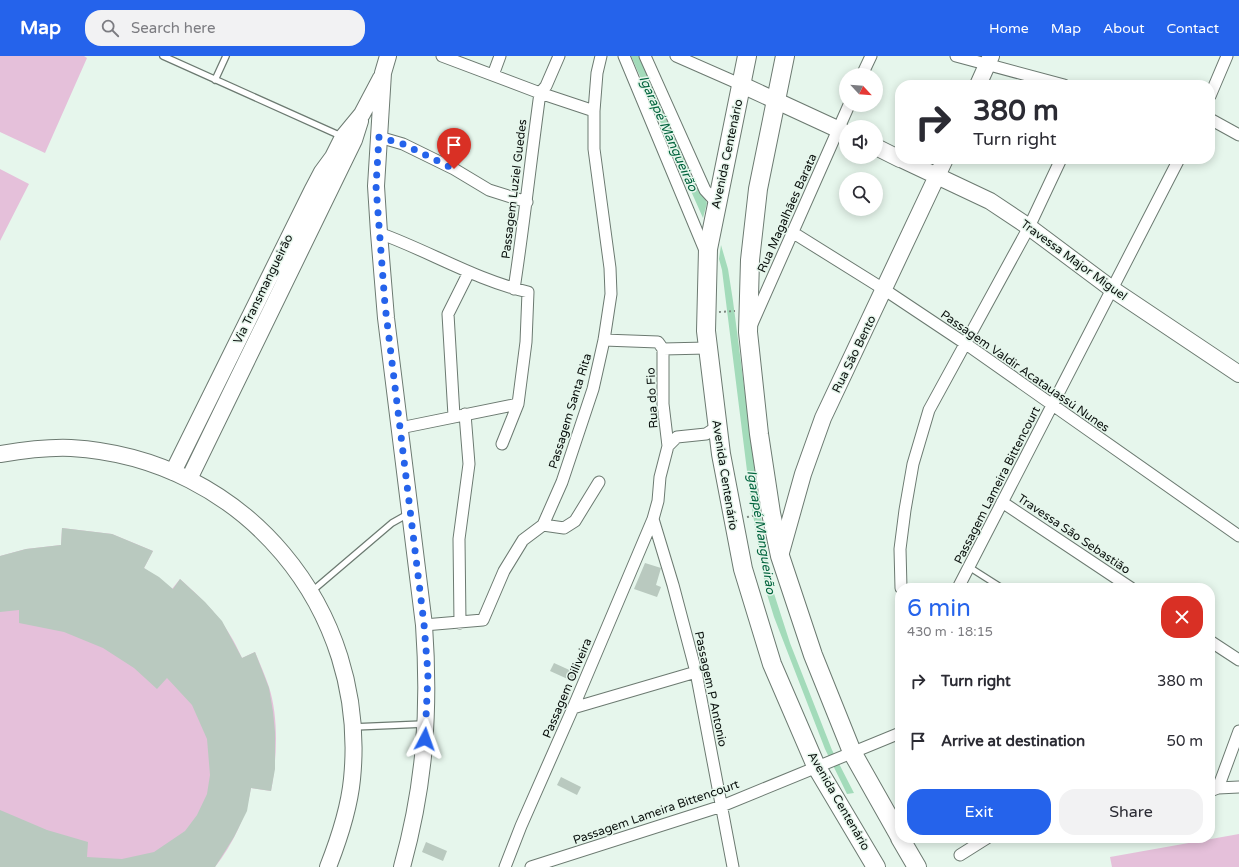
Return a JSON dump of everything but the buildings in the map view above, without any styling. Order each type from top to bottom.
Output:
[{"type":"main road","name":"Avenida Centenário","points":[[747,56],[716,202],[708,257],[707,348],[717,427],[732,519],[746,582],[772,664],[819,765],[876,867]]},
{"type":"main road","points":[[785,56],[758,189],[750,252],[748,332],[771,513],[780,556],[813,655],[849,753],[895,830]]},
{"type":"main road","points":[[903,843],[917,867]]},
{"type":"street","points":[[388,56],[383,74],[376,186],[379,233],[386,318],[424,624],[428,674],[423,771],[402,867]]},
{"type":"street","points":[[493,75],[500,56]]},
{"type":"street","points":[[540,93],[546,86],[559,56]]},
{"type":"street","name":"Passagem Santa Rita","points":[[424,624],[460,623],[483,620],[504,571],[523,540],[543,525],[562,482],[593,389],[604,340],[611,294],[610,268],[594,149],[594,111],[597,73],[601,56]]},
{"type":"street","points":[[624,56],[708,257]]},
{"type":"street","points":[[645,56],[705,190],[716,202]]},
{"type":"street","points":[[676,56],[839,131]]},
{"type":"street","points":[[865,68],[871,56]]},
{"type":"street","points":[[956,56],[989,60],[1049,80]]},
{"type":"street","points":[[1215,84],[1227,56]]},
{"type":"street","points":[[446,57],[540,93],[594,111]]},
{"type":"street","points":[[980,80],[989,60]]},
{"type":"street","name":"Via Transmangueirão","points":[[189,479],[354,140],[363,112],[383,74]]},
{"type":"street","name":"Passagem Luziel Guedes","points":[[514,289],[527,202],[531,157],[540,93]]},
{"type":"street","name":"Via Transmangueirão","points":[[173,472],[322,172],[333,157],[343,137],[363,112]]},
{"type":"street","points":[[1215,122],[1239,135]]},
{"type":"street","points":[[379,137],[403,144],[489,190],[527,202]]},
{"type":"street","name":"Rua Magalhães Barata","points":[[748,332],[792,232],[839,138]]},
{"type":"street","name":"Travessa Major Miguel","points":[[883,150],[895,156]]},
{"type":"street","name":"Travessa Major Miguel","points":[[911,164],[990,202],[1029,227],[1112,289],[1239,374]]},
{"type":"street","name":"Rua São Bento","points":[[780,556],[803,474],[823,418],[885,290],[943,164]]},
{"type":"street","points":[[900,583],[900,549],[905,510],[913,464],[928,410],[966,344],[1029,227],[1059,164]]},
{"type":"street","name":"Passagem Lameira Bittencourt","points":[[961,583],[1176,164]]},
{"type":"street","name":"Passagem Valdir Acatauassú Nunes","points":[[792,232],[885,290],[966,344],[1052,406],[1239,536]]},
{"type":"street","points":[[379,233],[410,245],[489,281],[528,292],[526,342],[518,404],[502,444]]},
{"type":"street","points":[[460,623],[460,539],[468,464],[459,415],[448,314],[469,272]]},
{"type":"street","points":[[604,340],[658,342],[663,349],[707,348]]},
{"type":"street","name":"Rua do Fio","points":[[663,349],[663,404],[668,446]]},
{"type":"street","points":[[400,428],[518,404]]},
{"type":"street","points":[[668,446],[677,437],[706,434],[717,427]]},
{"type":"street","name":"Passagem Oiliveira","points":[[505,867],[521,826],[653,519],[658,501],[660,477],[668,446]]},
{"type":"street","points":[[0,454],[31,449],[103,452],[135,458],[173,472],[189,479],[223,499],[249,518],[293,565],[311,592],[326,621],[338,651],[347,683],[353,727],[352,780],[346,812],[337,844],[328,867]]},
{"type":"street","points":[[543,525],[564,528],[575,521],[599,482]]},
{"type":"street","name":"Travessa São Sebastião","points":[[1002,502],[1124,583]]},
{"type":"street","name":"Passagem P Antonio","points":[[653,519],[673,584],[696,672],[733,867]]},
{"type":"street","points":[[1215,644],[1239,660]]},
{"type":"street","points":[[573,708],[696,672]]},
{"type":"street","points":[[1215,788],[1239,732]]},
{"type":"street","name":"Passagem Lameira Bittencourt","points":[[531,867],[722,806],[895,735]]},
{"type":"street","points":[[1215,790],[1239,787]]},
{"type":"street","points":[[960,855],[979,843]]},
{"type":"lane","points":[[163,56],[343,137]]},
{"type":"lane","points":[[215,80],[226,56]]},
{"type":"lane","points":[[311,592],[392,523],[410,513]]},
{"type":"lane","points":[[969,567],[994,583]]},
{"type":"lane","points":[[353,727],[426,724]]},
{"type":"path","points":[[719,312],[739,310]]},
{"type":"path","points":[[741,518],[764,514]]},
{"type":"shaded area","points":[[0,56],[84,56],[87,58],[45,153],[0,132]]},
{"type":"shaded area","points":[[0,169],[29,184],[0,241]]},
{"type":"shaded area","points":[[62,528],[112,534],[153,551],[144,568],[172,589],[180,579],[200,597],[216,615],[230,634],[242,658],[255,652],[269,687],[276,725],[276,752],[271,791],[251,788],[246,809],[238,830],[228,849],[215,867],[0,867],[0,556],[26,549],[61,545]]},
{"type":"shaded area","points":[[1239,834],[1239,867],[1112,867],[1110,857],[1189,843],[1215,843],[1215,838]]},
{"type":"water","name":"Igarapé Mangueirão","points":[[631,56],[641,56],[707,203],[703,218]]},
{"type":"water","name":"Igarapé Mangueirão","points":[[721,245],[728,269],[733,301],[769,578],[790,643],[832,750],[854,793],[847,794],[825,749],[774,617],[766,591],[751,503],[722,270],[719,259]]},
{"type":"route","points":[[425,739],[428,674],[424,624],[386,318],[376,186],[379,137],[403,144],[454,169]]}]
